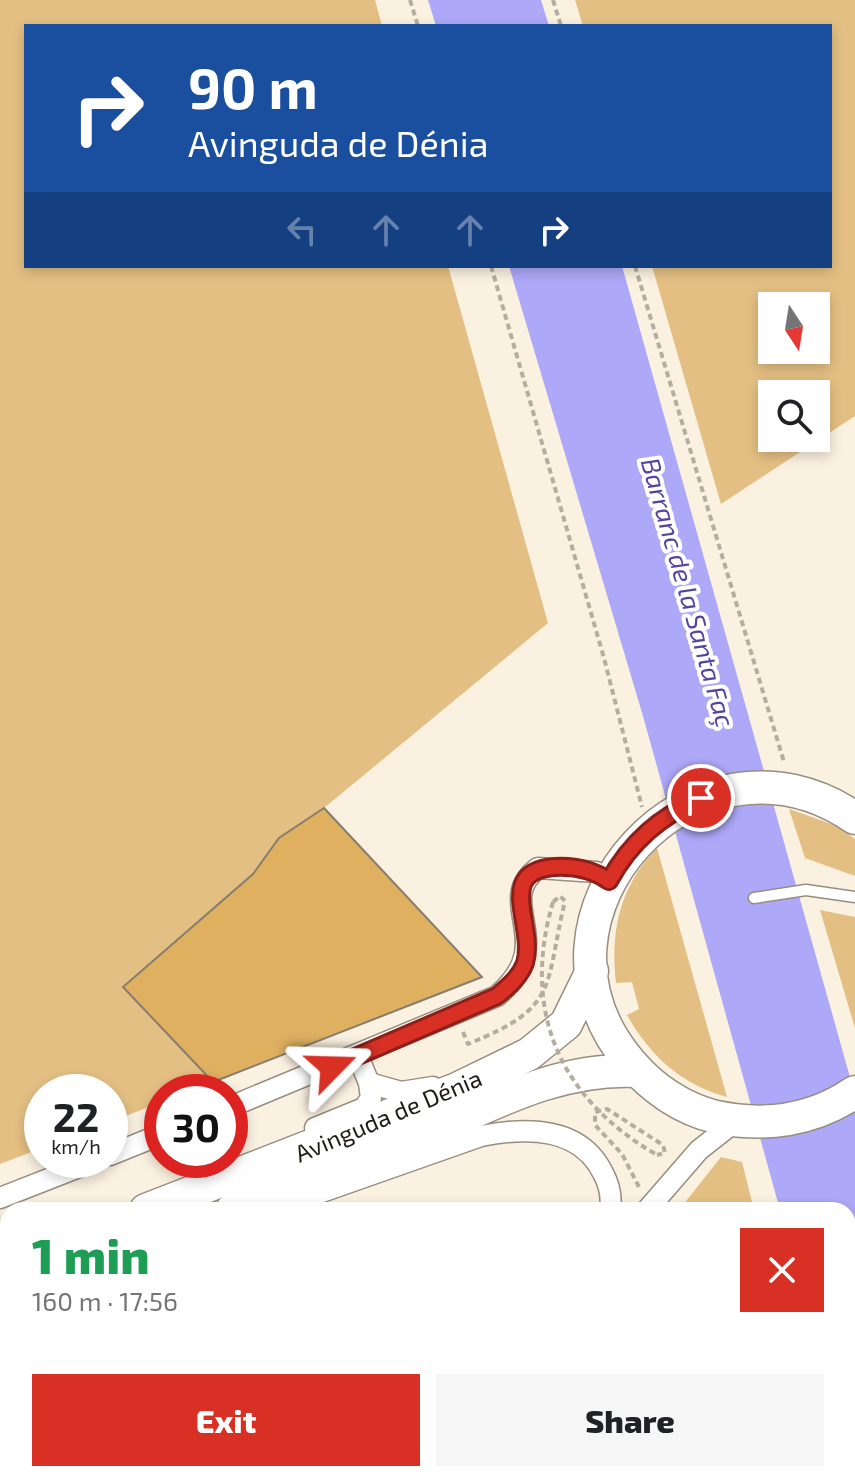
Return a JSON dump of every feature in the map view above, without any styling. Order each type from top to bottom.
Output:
[{"type":"main road","points":[[855,818],[814,797],[785,776],[757,787],[714,794],[675,810],[644,812],[628,851],[609,881],[594,925],[592,971],[602,1015],[611,1035],[638,1071],[682,1104],[740,1122],[796,1119],[820,1111],[855,1092]]},
{"type":"main road","name":"Avinguda de Dénia","points":[[168,1202],[457,1089],[548,1041],[566,1024],[592,971]]},
{"type":"main road","name":"Avinguda de Dénia","points":[[254,1202],[422,1135],[534,1085],[579,1073],[638,1071]]},
{"type":"street","points":[[248,1100],[497,996],[514,982],[524,964],[528,940],[519,898],[524,879],[538,868],[563,867],[596,872],[609,881]]},
{"type":"street","points":[[267,1165],[301,1133],[364,1108],[371,1098],[369,1083],[358,1056]]},
{"type":"street","points":[[369,1083],[401,1092],[429,1087],[457,1089]]},
{"type":"street","points":[[654,1202],[699,1150],[740,1122]]},
{"type":"street","points":[[303,1202],[481,1136],[508,1131],[562,1135],[583,1145],[597,1161],[608,1183],[609,1202]]},
{"type":"street","points":[[0,1198],[51,1178]]},
{"type":"lane","points":[[754,898],[806,890],[855,897]]},
{"type":"path","points":[[410,0],[417,24]]},
{"type":"path","points":[[553,0],[560,24]]},
{"type":"path","points":[[492,268],[604,658],[644,812]]},
{"type":"path","points":[[636,268],[785,776]]},
{"type":"path","points":[[553,902],[540,958],[540,993],[554,1047],[576,1085],[591,1104],[598,1111],[604,1119],[657,1155],[663,1156],[666,1148],[607,1109],[602,1108],[599,1109],[595,1112],[595,1125],[622,1154],[632,1178]]},
{"type":"shaded area","points":[[0,0],[375,0],[381,24],[24,24],[24,268],[449,268],[548,623],[324,808],[279,838],[253,874],[124,987],[206,1074],[144,1074],[144,1109],[128,1115],[128,1074],[24,1074],[24,1155],[0,1164]]},
{"type":"shaded area","points":[[575,0],[855,0],[855,416],[830,432],[830,380],[758,380],[758,452],[800,452],[721,504],[653,268],[832,268],[832,24],[582,24]]},
{"type":"shaded area","points":[[789,809],[837,826],[855,839],[855,876],[805,858]]},
{"type":"shaded area","points":[[657,848],[727,1097],[682,1077],[657,1056],[627,1015],[639,1009],[632,982],[616,983],[615,945],[620,910],[634,878]]},
{"type":"shaded area","points":[[820,910],[855,917],[855,1028]]},
{"type":"shaded area","points":[[721,1157],[742,1162],[752,1202],[685,1202]]},
{"type":"water","points":[[428,0],[541,0],[548,24],[435,24]]},
{"type":"water","name":"Barranc de la Santa Faç","points":[[510,268],[623,268],[855,1095],[855,1202],[778,1202],[643,716]]},
{"type":"building","points":[[324,808],[482,977],[233,1074],[205,1074],[123,987],[253,874],[279,838]]},
{"type":"route","points":[[332,1067],[497,996],[514,982],[524,964],[528,940],[519,898],[524,879],[538,868],[563,867],[596,872],[609,881],[617,865],[652,826],[675,810],[701,798]]}]
